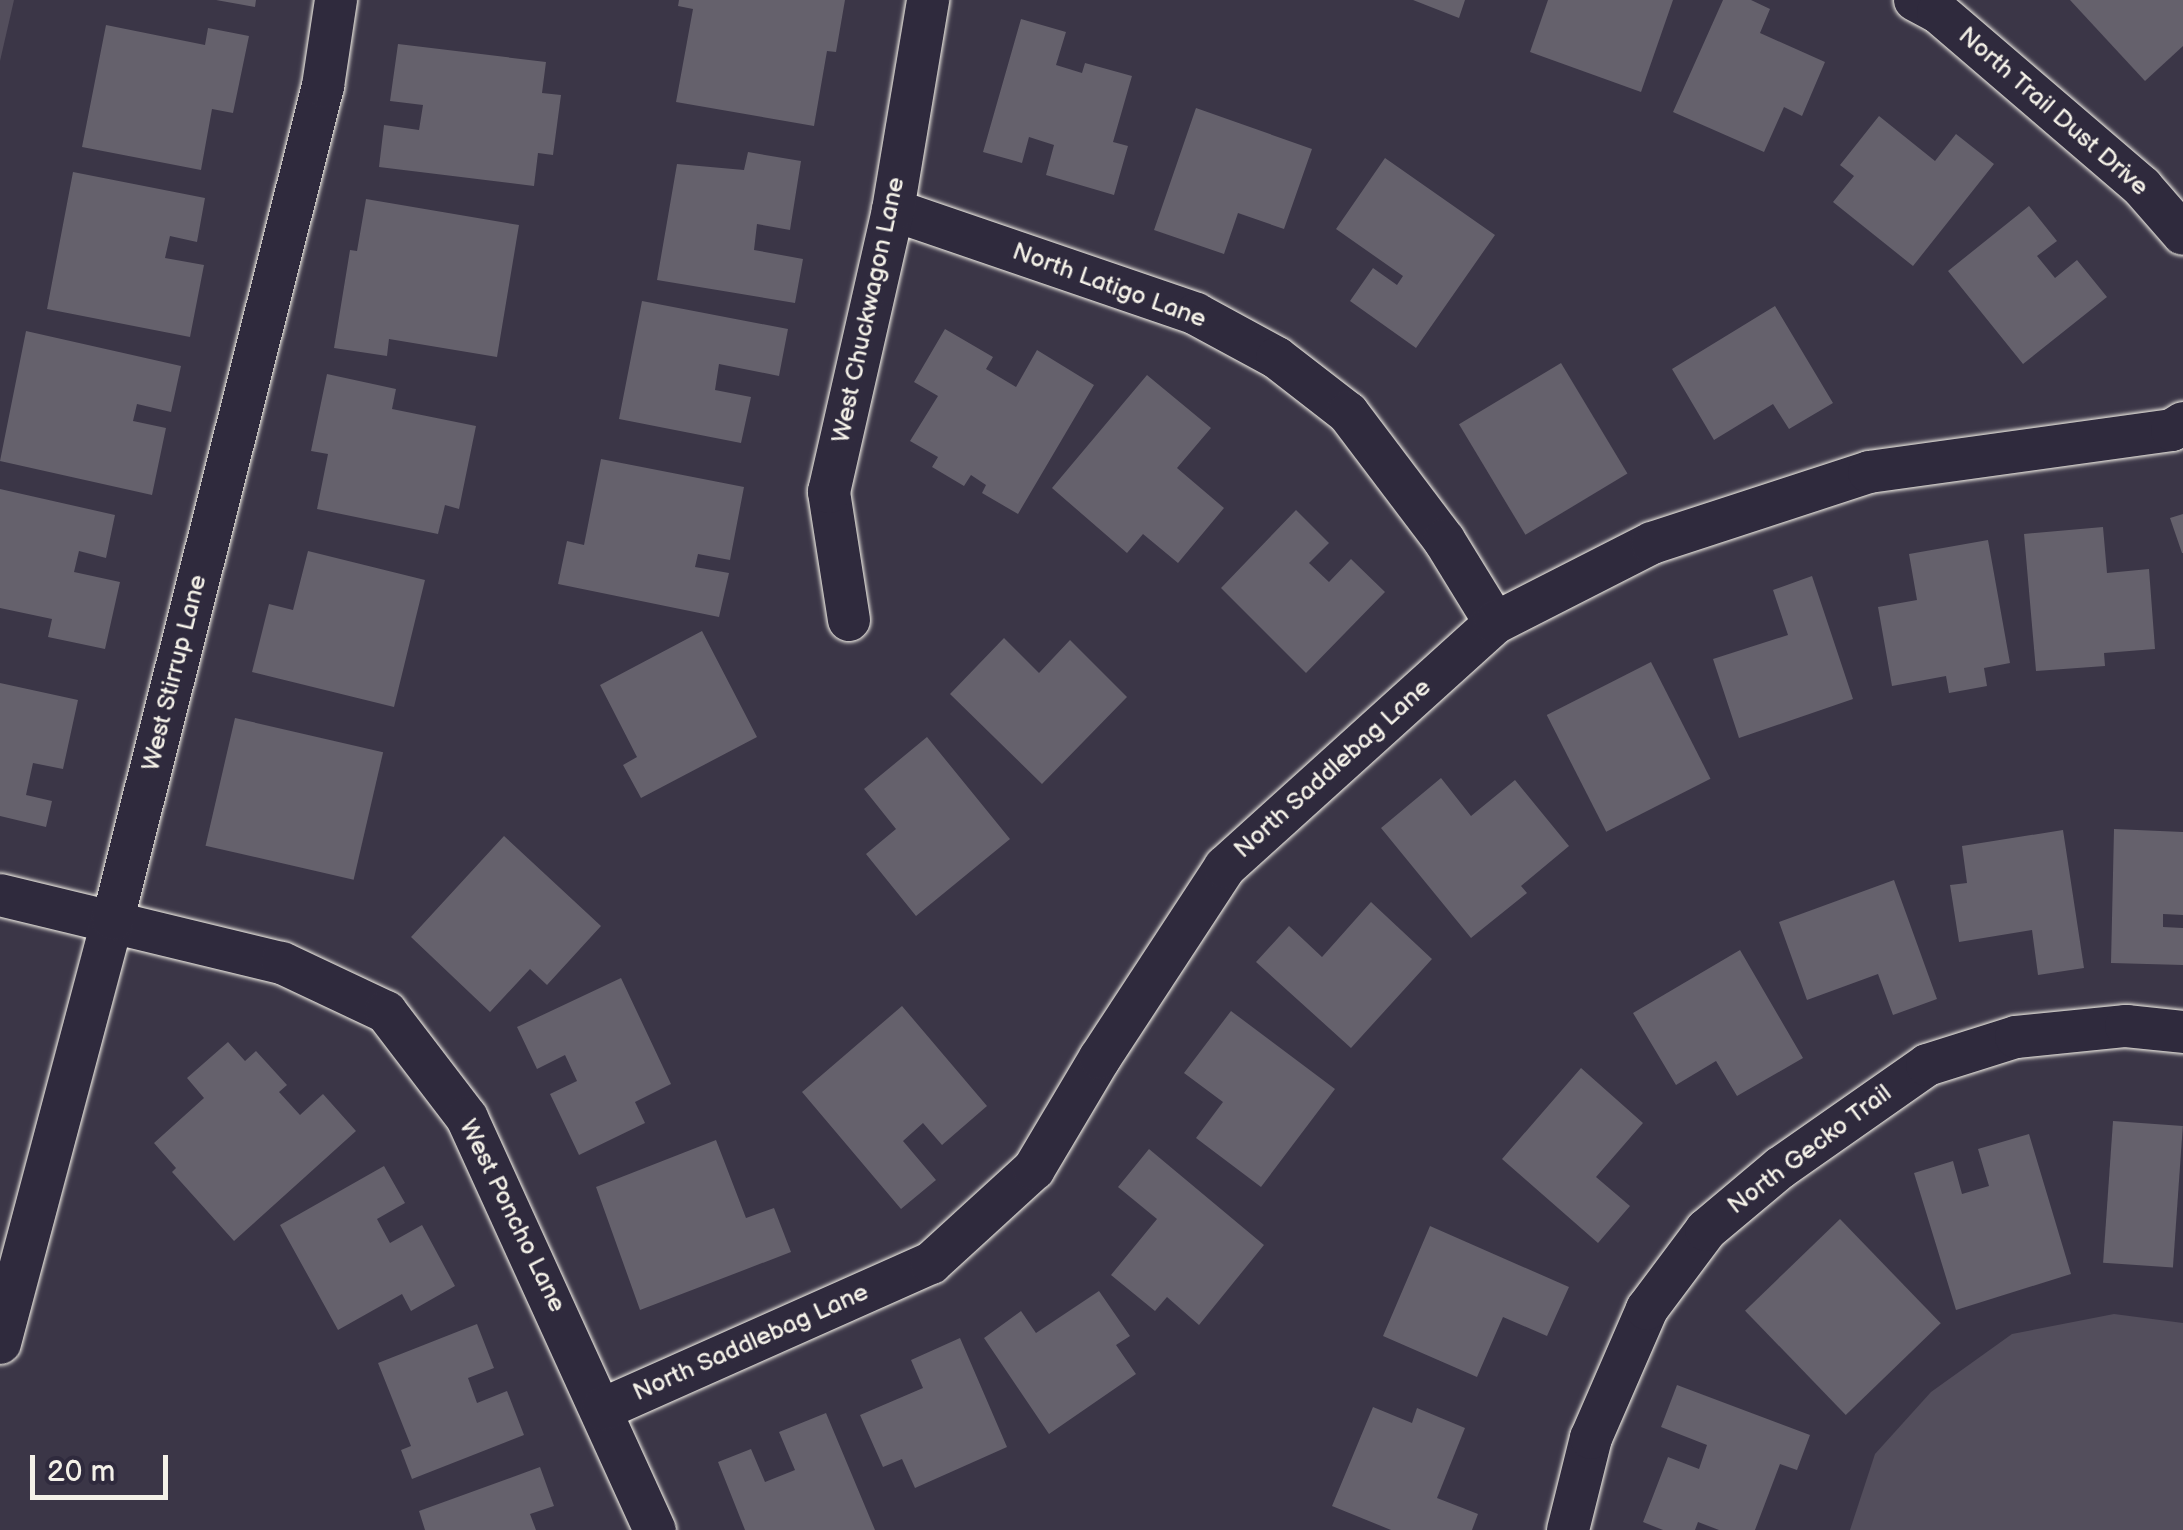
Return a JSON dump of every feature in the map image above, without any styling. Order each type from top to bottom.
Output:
[{"type":"street","name":"West Stirrup Lane","points":[[0,1343],[323,86],[336,0]]},
{"type":"street","name":"West Chuckwagon Lane","points":[[849,620],[828,492],[893,210],[928,0]]},
{"type":"street","name":"North Trail Dust Drive","points":[[1915,0],[1938,12],[2142,188],[2183,234]]},
{"type":"street","name":"North Latigo Lane","points":[[893,210],[1196,314],[1277,358],[1348,413],[1444,540],[1495,623]]},
{"type":"street","name":"North Saddlebag Lane","points":[[603,1409],[931,1263],[1034,1170],[1100,1058],[1225,867],[1495,623],[1652,543],[1868,472],[2172,430],[2183,423]]},
{"type":"street","name":"West Poncho Lane","points":[[0,895],[282,963],[386,1012],[467,1118],[655,1530]]},
{"type":"street","name":"North Gecko Trail","points":[[1568,1530],[1590,1438],[1647,1309],[1706,1230],[1780,1168],[1927,1065],[2016,1037],[2126,1026],[2183,1032]]},
{"type":"shaded area","points":[[0,0],[14,0],[0,61]]},
{"type":"shaded area","points":[[2114,1314],[2183,1323],[2183,1530],[1850,1530],[1875,1454],[1931,1392],[2012,1334]]},
{"type":"building","points":[[216,0],[256,0],[255,7]]},
{"type":"building","points":[[679,0],[845,0],[836,52],[827,51],[814,126],[676,102],[693,9],[678,6]]},
{"type":"building","points":[[1413,0],[1465,0],[1459,18]]},
{"type":"building","points":[[1548,0],[1673,0],[1641,92],[1530,52]]},
{"type":"building","points":[[1723,0],[1751,0],[1770,9],[1760,33],[1825,62],[1802,116],[1784,107],[1764,152],[1673,112]]},
{"type":"building","points":[[2070,0],[2183,0],[2183,46],[2145,81]]},
{"type":"building","points":[[1021,19],[1066,32],[1056,65],[1082,73],[1085,63],[1132,76],[1113,142],[1128,146],[1114,195],[1046,175],[1054,145],[1029,137],[1022,163],[983,152]]},
{"type":"building","points":[[106,25],[205,45],[208,28],[249,36],[233,113],[212,109],[201,170],[82,147]]},
{"type":"building","points":[[398,44],[546,62],[542,93],[561,95],[553,155],[538,153],[534,186],[379,167],[384,125],[419,130],[423,105],[390,101]]},
{"type":"building","points":[[1196,108],[1312,149],[1284,229],[1238,213],[1224,254],[1154,230]]},
{"type":"building","points":[[1879,116],[1935,161],[1956,134],[1994,164],[1913,266],[1833,202],[1854,176],[1840,165]]},
{"type":"building","points":[[748,152],[801,161],[790,230],[757,224],[754,250],[803,259],[795,303],[657,280],[677,164],[744,170]]},
{"type":"building","points":[[1385,158],[1495,235],[1416,348],[1350,301],[1373,268],[1397,285],[1403,276],[1336,229]]},
{"type":"building","points":[[73,172],[205,198],[197,242],[170,236],[165,258],[204,265],[190,337],[47,309]]},
{"type":"building","points":[[366,199],[519,225],[497,357],[389,339],[387,356],[334,348],[350,250],[357,251]]},
{"type":"building","points":[[2029,206],[2057,241],[2037,256],[2055,278],[2077,260],[2107,297],[2023,364],[1948,271]]},
{"type":"building","points":[[642,301],[788,329],[779,376],[719,364],[715,390],[751,397],[741,443],[619,419]]},
{"type":"building","points":[[1775,306],[1833,403],[1789,429],[1773,404],[1714,440],[1672,369]]},
{"type":"building","points":[[945,329],[993,357],[986,369],[1016,387],[1037,350],[1094,385],[1018,514],[982,493],[986,485],[971,475],[964,486],[932,467],[938,457],[910,441],[938,396],[914,382]]},
{"type":"building","points":[[26,331],[181,366],[171,412],[137,404],[133,421],[166,428],[152,495],[0,461]]},
{"type":"building","points":[[1561,363],[1627,474],[1525,535],[1459,424]]},
{"type":"building","points":[[327,374],[396,389],[392,409],[476,426],[459,509],[445,505],[438,534],[317,509],[328,454],[311,451]]},
{"type":"building","points":[[1147,375],[1211,428],[1177,468],[1224,508],[1178,563],[1143,534],[1127,553],[1052,488]]},
{"type":"building","points":[[601,459],[744,487],[730,560],[698,554],[695,567],[729,573],[719,617],[558,584],[567,541],[584,545]]},
{"type":"building","points":[[0,489],[115,515],[106,558],[79,551],[74,572],[120,582],[105,649],[48,637],[52,619],[0,608]]},
{"type":"building","points":[[1296,510],[1329,543],[1309,563],[1329,582],[1351,559],[1385,592],[1306,673],[1221,588]]},
{"type":"building","points":[[2183,514],[2183,553],[2182,553],[2170,518]]},
{"type":"building","points":[[2103,527],[2107,573],[2149,569],[2155,649],[2104,653],[2105,666],[2036,671],[2024,534]]},
{"type":"building","points":[[1988,540],[2010,663],[1984,668],[1987,686],[1949,693],[1946,676],[1892,686],[1878,607],[1917,600],[1909,554]]},
{"type":"building","points":[[308,551],[425,580],[394,707],[252,672],[269,604],[293,610]]},
{"type":"building","points":[[1812,576],[1853,699],[1739,738],[1713,659],[1788,635],[1773,590]]},
{"type":"building","points":[[702,631],[757,737],[641,798],[623,765],[637,757],[600,685]]},
{"type":"building","points":[[1004,638],[1039,673],[1070,640],[1127,697],[1042,784],[950,694]]},
{"type":"building","points":[[1651,662],[1710,779],[1606,832],[1547,715]]},
{"type":"building","points":[[0,683],[78,700],[63,769],[33,763],[26,795],[52,801],[46,827],[0,816]]},
{"type":"building","points":[[235,718],[383,752],[354,880],[206,846]]},
{"type":"building","points":[[927,737],[1010,839],[916,916],[866,854],[896,829],[864,789]]},
{"type":"building","points":[[1441,778],[1471,816],[1515,780],[1569,846],[1521,886],[1527,893],[1471,938],[1381,828]]},
{"type":"building","points":[[2114,829],[2183,832],[2183,915],[2163,914],[2163,927],[2183,928],[2183,965],[2111,963]]},
{"type":"building","points":[[2063,830],[2084,968],[2038,975],[2032,930],[1959,942],[1950,885],[1967,883],[1962,846]]},
{"type":"building","points":[[504,836],[601,926],[547,985],[530,969],[490,1012],[411,937]]},
{"type":"building","points":[[1894,880],[1937,999],[1893,1015],[1878,974],[1807,1000],[1779,922]]},
{"type":"building","points":[[1371,902],[1432,959],[1351,1048],[1256,962],[1289,926],[1322,957]]},
{"type":"building","points":[[1740,950],[1803,1058],[1737,1096],[1716,1061],[1676,1085],[1633,1013]]},
{"type":"building","points":[[621,978],[671,1084],[635,1102],[645,1123],[579,1155],[550,1094],[577,1081],[565,1055],[537,1069],[517,1027]]},
{"type":"building","points":[[902,1006],[987,1106],[942,1145],[923,1123],[903,1141],[936,1180],[901,1209],[802,1092]]},
{"type":"building","points":[[1231,1011],[1335,1089],[1261,1187],[1196,1138],[1223,1102],[1184,1073]]},
{"type":"building","points":[[228,1042],[245,1061],[256,1051],[287,1085],[279,1092],[300,1115],[323,1094],[356,1131],[234,1241],[172,1172],[176,1168],[154,1143],[204,1098],[187,1078]]},
{"type":"building","points":[[1581,1068],[1643,1123],[1596,1177],[1630,1206],[1598,1243],[1502,1159]]},
{"type":"building","points":[[2113,1121],[2183,1126],[2173,1268],[2103,1263]]},
{"type":"building","points":[[2029,1134],[2071,1274],[1956,1310],[1914,1173],[1953,1161],[1962,1194],[1989,1186],[1978,1149]]},
{"type":"building","points":[[716,1140],[746,1218],[774,1208],[791,1252],[640,1310],[596,1187]]},
{"type":"building","points":[[1149,1149],[1264,1245],[1199,1325],[1167,1297],[1155,1311],[1111,1275],[1157,1219],[1118,1187]]},
{"type":"building","points":[[384,1166],[405,1203],[377,1219],[390,1243],[422,1225],[455,1286],[411,1311],[402,1294],[338,1330],[280,1225]]},
{"type":"building","points":[[1840,1219],[1941,1323],[1846,1415],[1745,1311]]},
{"type":"building","points":[[1430,1226],[1569,1287],[1547,1336],[1503,1317],[1477,1377],[1383,1336]]},
{"type":"building","points":[[1099,1291],[1130,1336],[1116,1345],[1136,1374],[1049,1434],[984,1338],[1021,1311],[1036,1333]]},
{"type":"building","points":[[477,1324],[494,1368],[468,1378],[477,1403],[507,1391],[524,1435],[412,1479],[401,1450],[411,1446],[378,1363]]},
{"type":"building","points":[[960,1338],[1007,1447],[915,1488],[902,1459],[883,1467],[860,1415],[923,1388],[911,1360]]},
{"type":"building","points":[[1677,1385],[1810,1435],[1797,1470],[1780,1464],[1755,1530],[1719,1530],[1698,1522],[1695,1530],[1663,1530],[1643,1522],[1668,1457],[1699,1469],[1707,1445],[1661,1427]]},
{"type":"building","points":[[1373,1407],[1412,1423],[1417,1408],[1465,1428],[1437,1498],[1478,1514],[1472,1530],[1391,1530],[1332,1506]]},
{"type":"building","points":[[826,1413],[875,1530],[745,1530],[718,1462],[751,1449],[765,1482],[795,1470],[779,1432]]},
{"type":"building","points":[[540,1467],[554,1506],[530,1514],[536,1530],[425,1530],[419,1511]]}]
